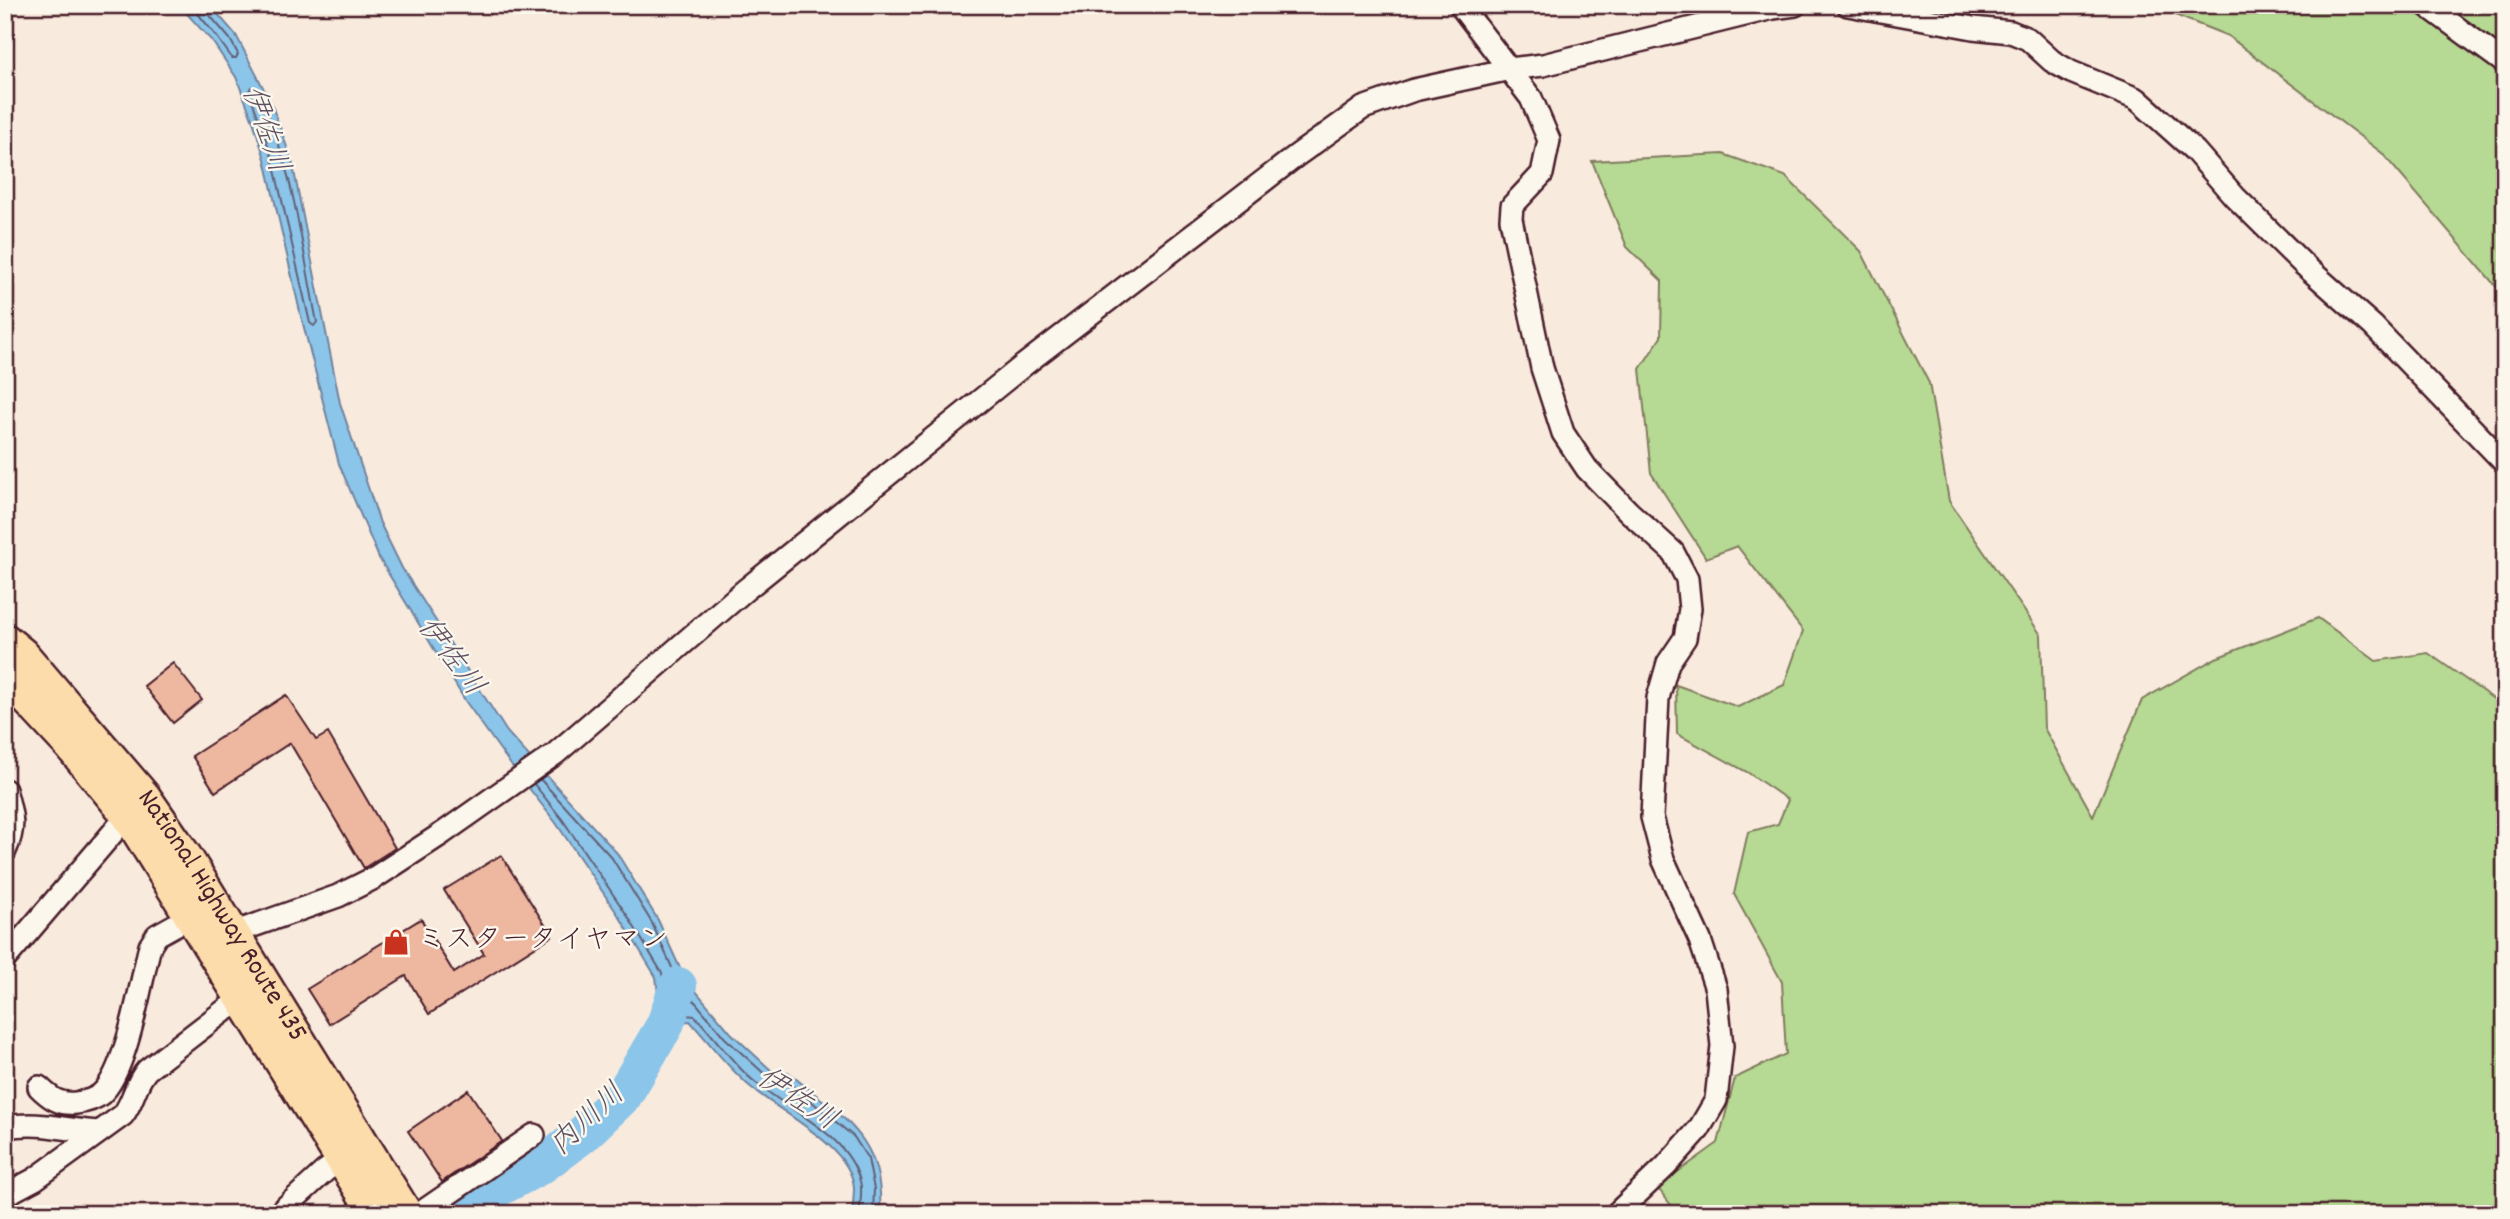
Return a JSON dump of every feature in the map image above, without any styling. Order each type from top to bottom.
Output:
[{"type":"highway","name":"National Highway Route 435","points":[[5,639],[22,654],[145,798],[185,856],[222,939],[243,999],[376,1214]]},
{"type":"highway","name":"National Highway Route 435","points":[[8,684],[71,746],[128,815],[192,915],[222,939],[406,1214]]},
{"type":"street","points":[[1460,5],[1531,98],[1549,140],[1542,174],[1512,206],[1511,219],[1542,368],[1563,433],[1587,469],[1673,552],[1687,579],[1690,609],[1685,638],[1668,663],[1658,698],[1652,817],[1663,859],[1700,940],[1716,989],[1723,1046],[1716,1100],[1699,1129],[1666,1166],[1616,1214]]},
{"type":"street","points":[[222,939],[338,896],[374,878],[555,754],[744,592],[1013,374],[1363,108],[1414,90],[1510,69],[1543,65],[1773,8],[1795,5]]},
{"type":"street","points":[[1848,5],[1973,28],[2011,32],[2028,39],[2052,61],[2071,72],[2137,99],[2186,143],[2235,197],[2303,264],[2374,326],[2414,371],[2505,463]]},
{"type":"street","points":[[2426,5],[2505,63]]},
{"type":"street","points":[[5,790],[12,814],[13,834],[5,850]]},
{"type":"street","points":[[5,958],[128,815]]},
{"type":"street","points":[[39,1087],[49,1097],[66,1104],[84,1102],[101,1094],[114,1076],[124,1053],[150,946],[157,935],[192,915]]},
{"type":"street","points":[[5,1195],[35,1179],[124,1115],[132,1103],[139,1079],[147,1070],[243,999]]},
{"type":"street","points":[[5,1127],[51,1125],[99,1132]]},
{"type":"street","points":[[419,1214],[534,1135]]},
{"type":"street","points":[[278,1214],[342,1159]]},
{"type":"green space","points":[[2150,5],[2505,5],[2505,297],[2382,153],[2228,36]]},
{"type":"green space","points":[[1723,154],[1785,176],[1861,251],[1929,383],[1949,501],[2041,635],[2044,728],[2093,816],[2142,700],[2216,658],[2318,618],[2376,661],[2428,653],[2505,707],[2505,1214],[1678,1214],[1657,1187],[1718,1143],[1735,1078],[1786,1054],[1782,982],[1734,894],[1748,832],[1778,824],[1788,800],[1747,772],[1677,734],[1676,685],[1738,707],[1784,685],[1803,631],[1737,546],[1706,558],[1651,473],[1640,369],[1661,337],[1662,281],[1627,247],[1592,161]]},
{"type":"water","name":"伊佐川","points":[[179,5],[210,5],[236,35],[271,103],[292,161],[340,403],[380,523],[402,568],[507,732],[617,853],[658,920],[684,977],[731,1033],[774,1073],[788,1072],[842,1116],[856,1131],[867,1146],[875,1165],[880,1187],[880,1214],[852,1214],[854,1187],[849,1171],[839,1156],[808,1128],[744,1081],[690,1021],[674,1023],[659,1003],[656,977],[621,919],[556,823],[466,702],[379,558],[339,464],[265,159],[252,118],[236,77],[212,41]]},
{"type":"building","points":[[173,663],[202,700],[173,723],[144,686]]},
{"type":"building","points":[[286,695],[316,740],[328,733],[395,848],[364,868],[290,743],[215,792],[192,756]]},
{"type":"building","points":[[501,855],[552,936],[429,1014],[406,976],[329,1024],[307,989],[421,919],[454,973],[484,954],[444,890]]},
{"type":"building","points":[[468,1090],[502,1141],[442,1182],[408,1131]]},
{"type":"waterway","name":"内川川","points":[[456,1214],[473,1201],[540,1166],[581,1136],[623,1096],[665,1025],[678,986]]},
{"type":"place","name":"ミスタータイヤマン","points":[[396,942]]}]
